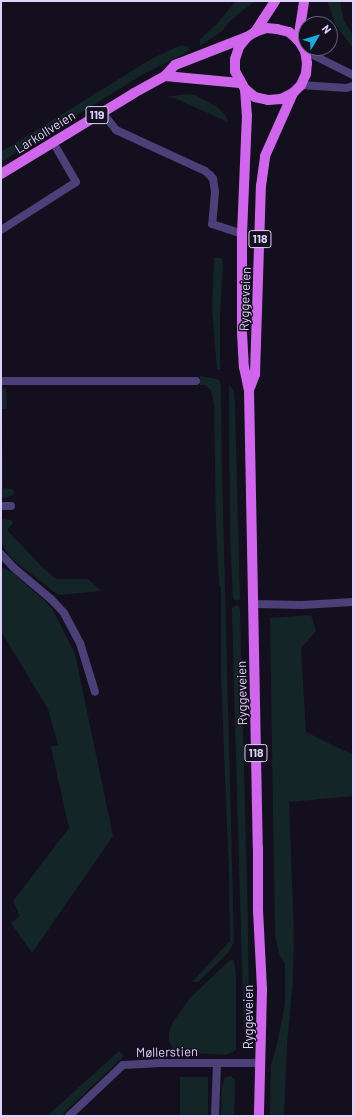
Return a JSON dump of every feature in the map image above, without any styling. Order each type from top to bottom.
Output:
[{"type":"main road","name":"118","points":[[275,1],[251,34],[239,47],[235,58],[235,71],[242,86],[255,97],[268,100],[281,99],[293,93],[300,85],[306,74],[307,62],[305,56]]},
{"type":"main road","points":[[302,16],[304,1]]},
{"type":"main road","name":"118","points":[[251,34],[266,28],[277,28],[288,32],[298,40]]},
{"type":"main road","name":"Larkollveien","points":[[1,174],[102,112],[165,76],[175,65],[251,34]]},
{"type":"main road","points":[[165,76],[242,86]]},
{"type":"main road","name":"Ryggeveien","points":[[242,86],[247,115],[242,234],[242,332],[244,367],[249,390],[258,910],[262,990],[259,1116]]},
{"type":"main road","name":"Ryggeveien","points":[[249,390],[255,374],[262,186],[265,156],[293,93]]},
{"type":"street","points":[[314,56],[353,75]]},
{"type":"street","points":[[300,85],[346,88],[353,86]]},
{"type":"street","points":[[102,112],[116,130],[205,171],[210,175],[213,179],[215,192],[212,224],[242,234]]},
{"type":"street","points":[[1,230],[76,182],[53,142]]},
{"type":"street","points":[[1,381],[196,381]]},
{"type":"street","points":[[1,506],[11,506]]},
{"type":"street","points":[[1,554],[14,568],[51,599],[64,614],[80,643],[95,692]]},
{"type":"street","points":[[253,604],[302,605],[353,602]]},
{"type":"street","name":"Møllerstien","points":[[69,1116],[123,1066],[157,1063],[261,1063]]},
{"type":"street","points":[[215,1116],[217,1064]]},
{"type":"shaded area","points":[[236,1],[255,1],[230,21],[222,31],[200,46],[200,39],[216,25]]},
{"type":"shaded area","points":[[327,1],[340,1],[344,21],[353,35],[353,48],[338,29],[338,16],[332,16]]},
{"type":"shaded area","points":[[181,45],[189,47],[189,51],[145,73],[1,162],[1,152],[153,58]]},
{"type":"shaded area","points":[[186,94],[195,95],[216,106],[226,116],[228,122],[174,98],[167,97]]},
{"type":"shaded area","points":[[214,258],[222,258],[223,266],[220,315],[220,369],[217,369],[212,307]]},
{"type":"shaded area","points":[[200,376],[217,379],[220,381],[221,387],[234,942],[228,953],[198,982],[192,982],[230,941],[221,675],[221,588],[219,584],[216,525],[214,404],[211,390],[205,385],[200,385]]},
{"type":"shaded area","points":[[229,384],[234,392],[235,405],[240,599],[237,601],[233,599],[230,536]]},
{"type":"shaded area","points":[[6,388],[7,409],[2,409],[3,488],[12,489],[14,491],[13,495],[6,498],[1,497],[1,389]]},
{"type":"shaded area","points":[[1,520],[11,520],[13,523],[7,530],[43,568],[56,579],[88,579],[101,591],[58,595],[17,563],[8,554],[1,542]]},
{"type":"shaded area","points":[[1,567],[13,573],[44,600],[53,610],[75,654],[113,836],[32,953],[11,923],[20,916],[13,901],[69,828],[51,747],[58,745],[48,709],[1,631]]},
{"type":"shaded area","points":[[236,605],[239,606],[240,611],[248,928],[249,1033],[247,1038],[244,1036],[232,608]]},
{"type":"shaded area","points":[[311,615],[316,631],[301,648],[306,732],[353,755],[353,796],[289,802],[294,934],[293,980],[287,1045],[284,1116],[270,1116],[271,1065],[285,1004],[285,963],[279,955],[275,936],[270,618]]},
{"type":"shaded area","points":[[230,960],[234,960],[236,975],[236,1050],[226,1055],[179,1052],[174,1049],[169,1042],[169,1033],[173,1022],[189,999]]},
{"type":"shaded area","points":[[119,1051],[124,1056],[61,1116],[47,1116]]},
{"type":"shaded area","points":[[231,1076],[235,1080],[234,1116],[221,1116],[222,1086],[225,1077]]},
{"type":"shaded area","points":[[180,1077],[208,1077],[208,1116],[180,1116]]}]
